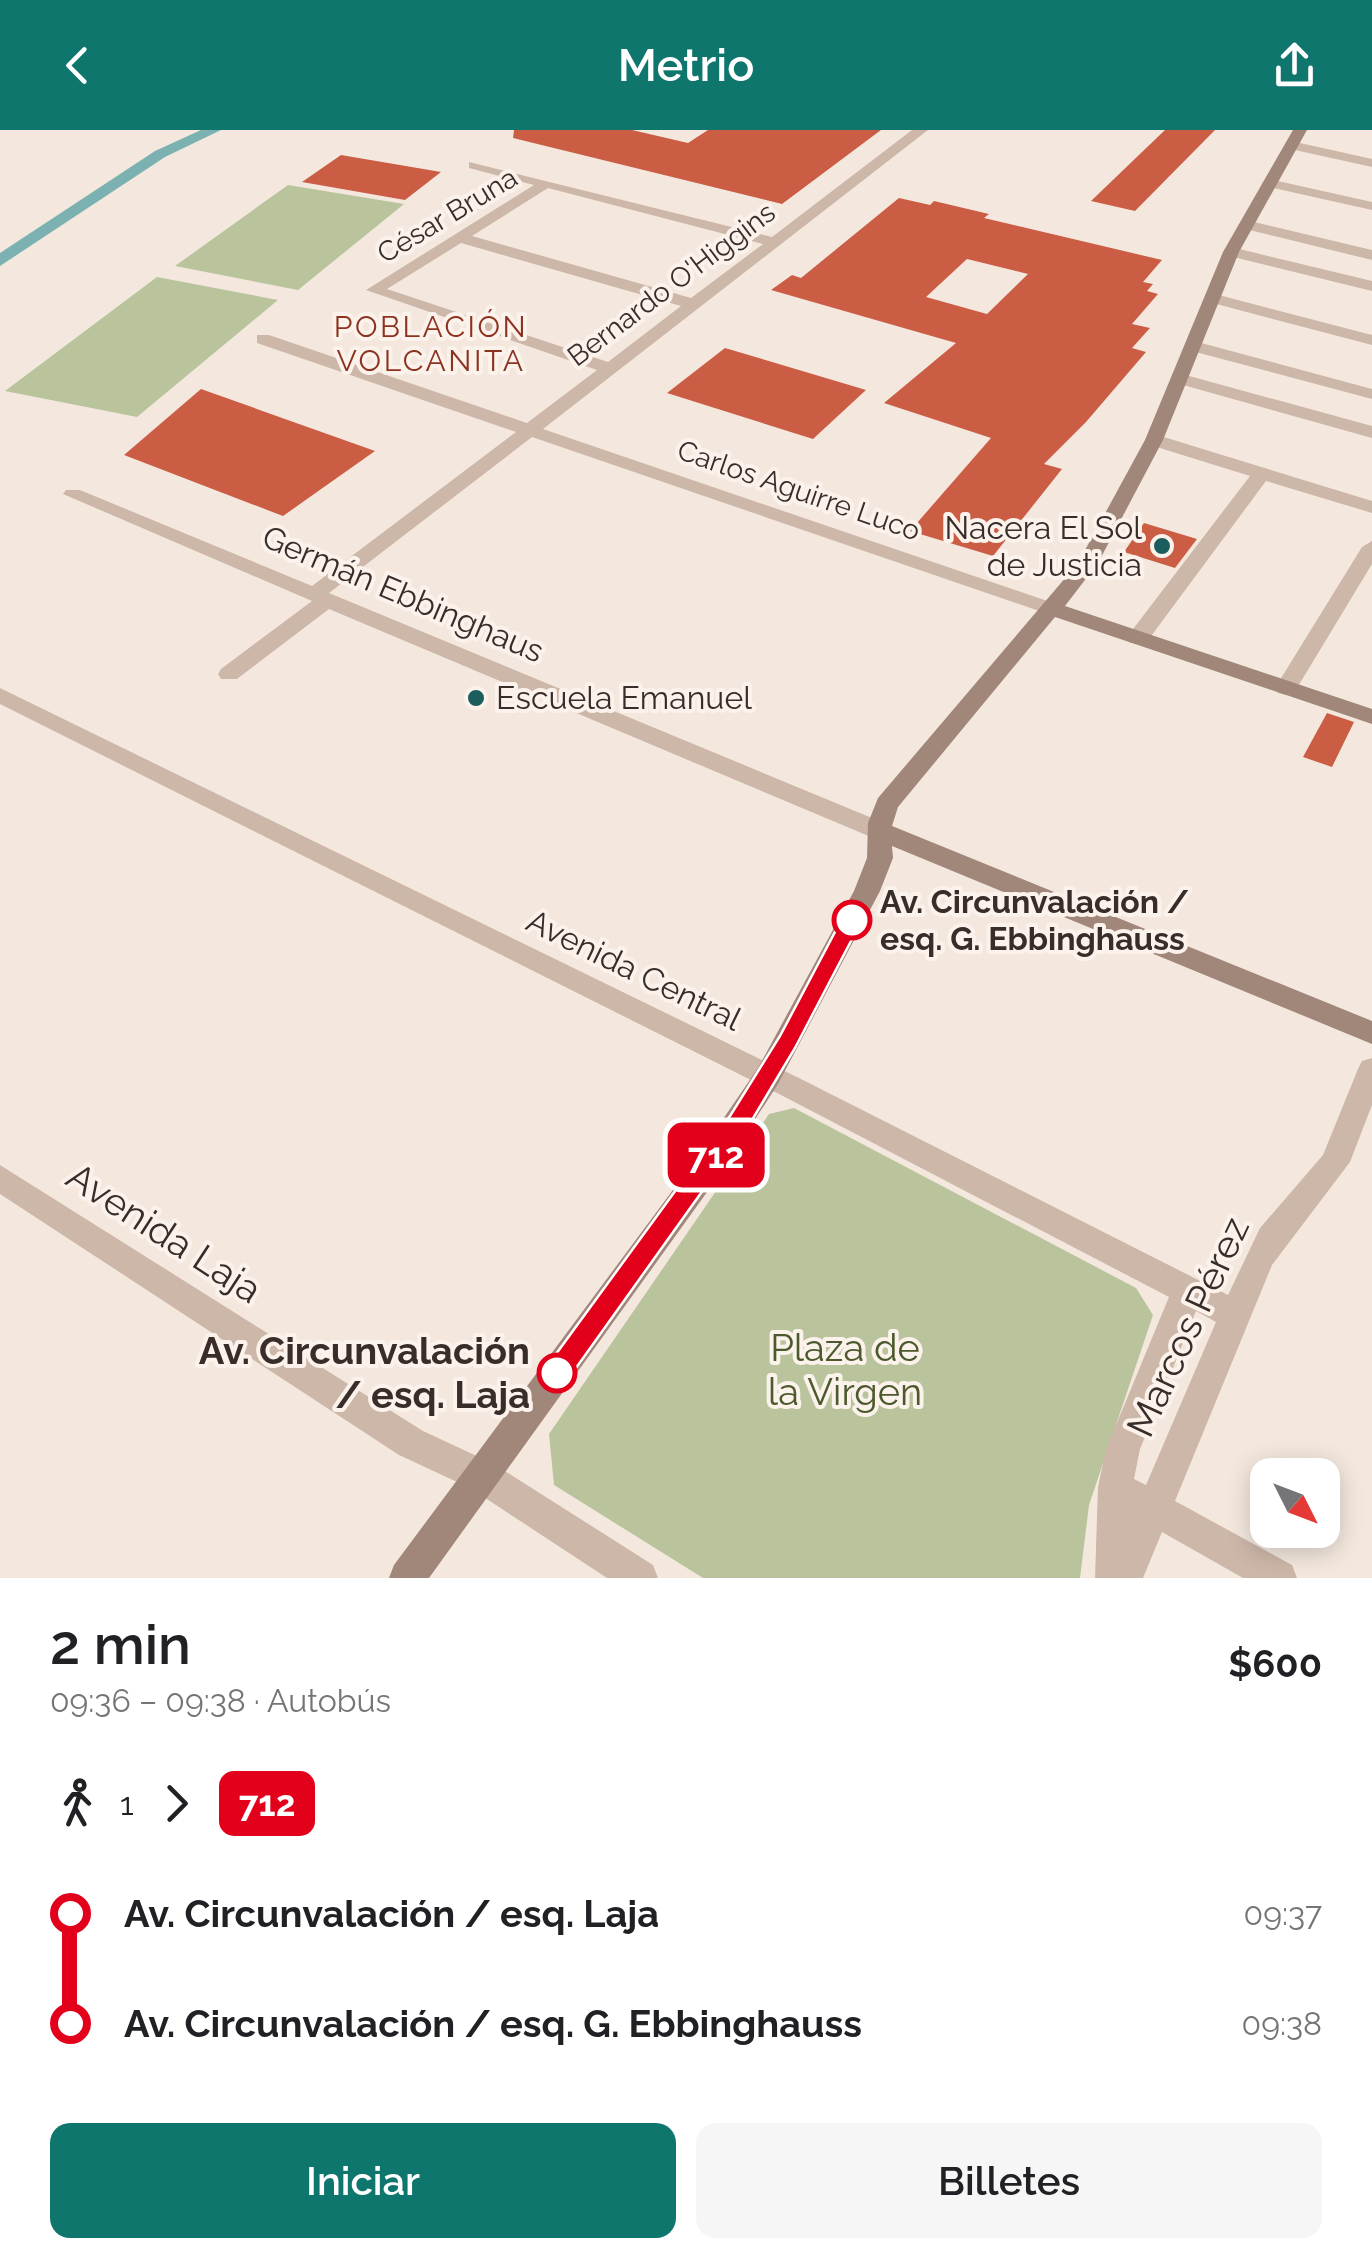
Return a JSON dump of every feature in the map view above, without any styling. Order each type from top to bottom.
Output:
[{"type":"street","name":"Bernardo O'Higgins","points":[[229,674],[529,430],[921,130]]},
{"type":"street","points":[[408,1578],[704,1172],[768,1076],[867,891],[882,850],[880,816],[887,804],[1088,562],[1154,440],[1231,252],[1296,137],[1372,162]]},
{"type":"street","points":[[474,165],[774,242]]},
{"type":"street","points":[[1269,183],[1372,206]]},
{"type":"street","name":"César Bruna","points":[[547,184],[374,290],[610,368]]},
{"type":"street","points":[[1246,225],[1372,255]]},
{"type":"street","points":[[458,237],[694,304]]},
{"type":"street","points":[[1231,252],[1372,286]]},
{"type":"street","points":[[1211,298],[1372,340]]},
{"type":"street","name":"Carlos Aguirre Luco","points":[[263,339],[1372,717]]},
{"type":"street","points":[[1194,346],[1372,394]]},
{"type":"street","points":[[1182,379],[1372,432]]},
{"type":"street","points":[[1154,440],[1372,507]]},
{"type":"street","points":[[1138,638],[1262,473]]},
{"type":"street","name":"Germán Ebbinghaus","points":[[73,494],[1372,1033]]},
{"type":"street","points":[[1286,688],[1372,547]]},
{"type":"street","name":"Avenida Central","points":[[0,695],[768,1076],[1234,1315]]},
{"type":"street","name":"Marcos Pérez","points":[[1125,1578],[1234,1315],[1271,1238],[1334,1162],[1372,1069]]},
{"type":"street","name":"Avenida Laja","points":[[0,1178],[410,1443],[482,1476],[640,1578]]},
{"type":"street","name":"Marcos Pérez","points":[[1113,1578],[1115,1487],[1137,1410],[1188,1292]]},
{"type":"street","points":[[1115,1487],[1279,1578]]},
{"type":"green space","points":[[288,185],[404,204],[298,290],[175,266]]},
{"type":"green space","points":[[157,277],[278,300],[137,417],[5,391]]},
{"type":"green space","name":"Plaza de la Virgen","points":[[794,1108],[1136,1288],[1153,1315],[1089,1505],[1080,1578],[703,1578],[554,1485],[549,1434],[769,1114]]},
{"type":"building","points":[[514,130],[632,130],[688,143],[708,130],[881,130],[782,204],[513,138]]},
{"type":"building","points":[[1165,130],[1215,130],[1135,211],[1091,201]]},
{"type":"building","points":[[341,155],[441,172],[405,200],[302,182]]},
{"type":"building","points":[[899,198],[930,205],[934,201],[989,214],[984,218],[1162,260],[1143,282],[1153,284],[1147,291],[1158,294],[1132,324],[1150,328],[1132,348],[1146,352],[1044,464],[1062,469],[993,556],[910,531],[991,438],[884,403],[956,343],[771,290],[792,275],[801,278]],"holes":[[[967,259],[1028,274],[987,314],[926,297]]]},
{"type":"building","points":[[725,348],[866,390],[813,439],[667,393]]},
{"type":"building","points":[[201,389],[375,451],[283,516],[124,455]]},
{"type":"building","name":"Nacera El Sol de Justicia","points":[[1144,523],[1197,539],[1175,568],[1124,552]]},
{"type":"building","points":[[1327,713],[1354,722],[1332,767],[1303,757]]},
{"type":"waterway","points":[[0,261],[160,154],[213,130]]},
{"type":"bus line","name":"712","points":[[557,1373],[738,1123],[788,1042],[852,920]]},
{"type":"place","name":"Nacera El Sol de Justicia","points":[[1162,546]]},
{"type":"place","name":"Escuela Emanuel","points":[[476,698]]},
{"type":"place","name":"Av. Circunvalación / esq. G. Ebbinghauss","points":[[852,920]]},
{"type":"place","name":"Av. Circunvalación / esq. Laja","points":[[557,1373]]},
{"type":"district","name":"POBLACIÓN VOLCANITA","points":[[431,344]]}]
